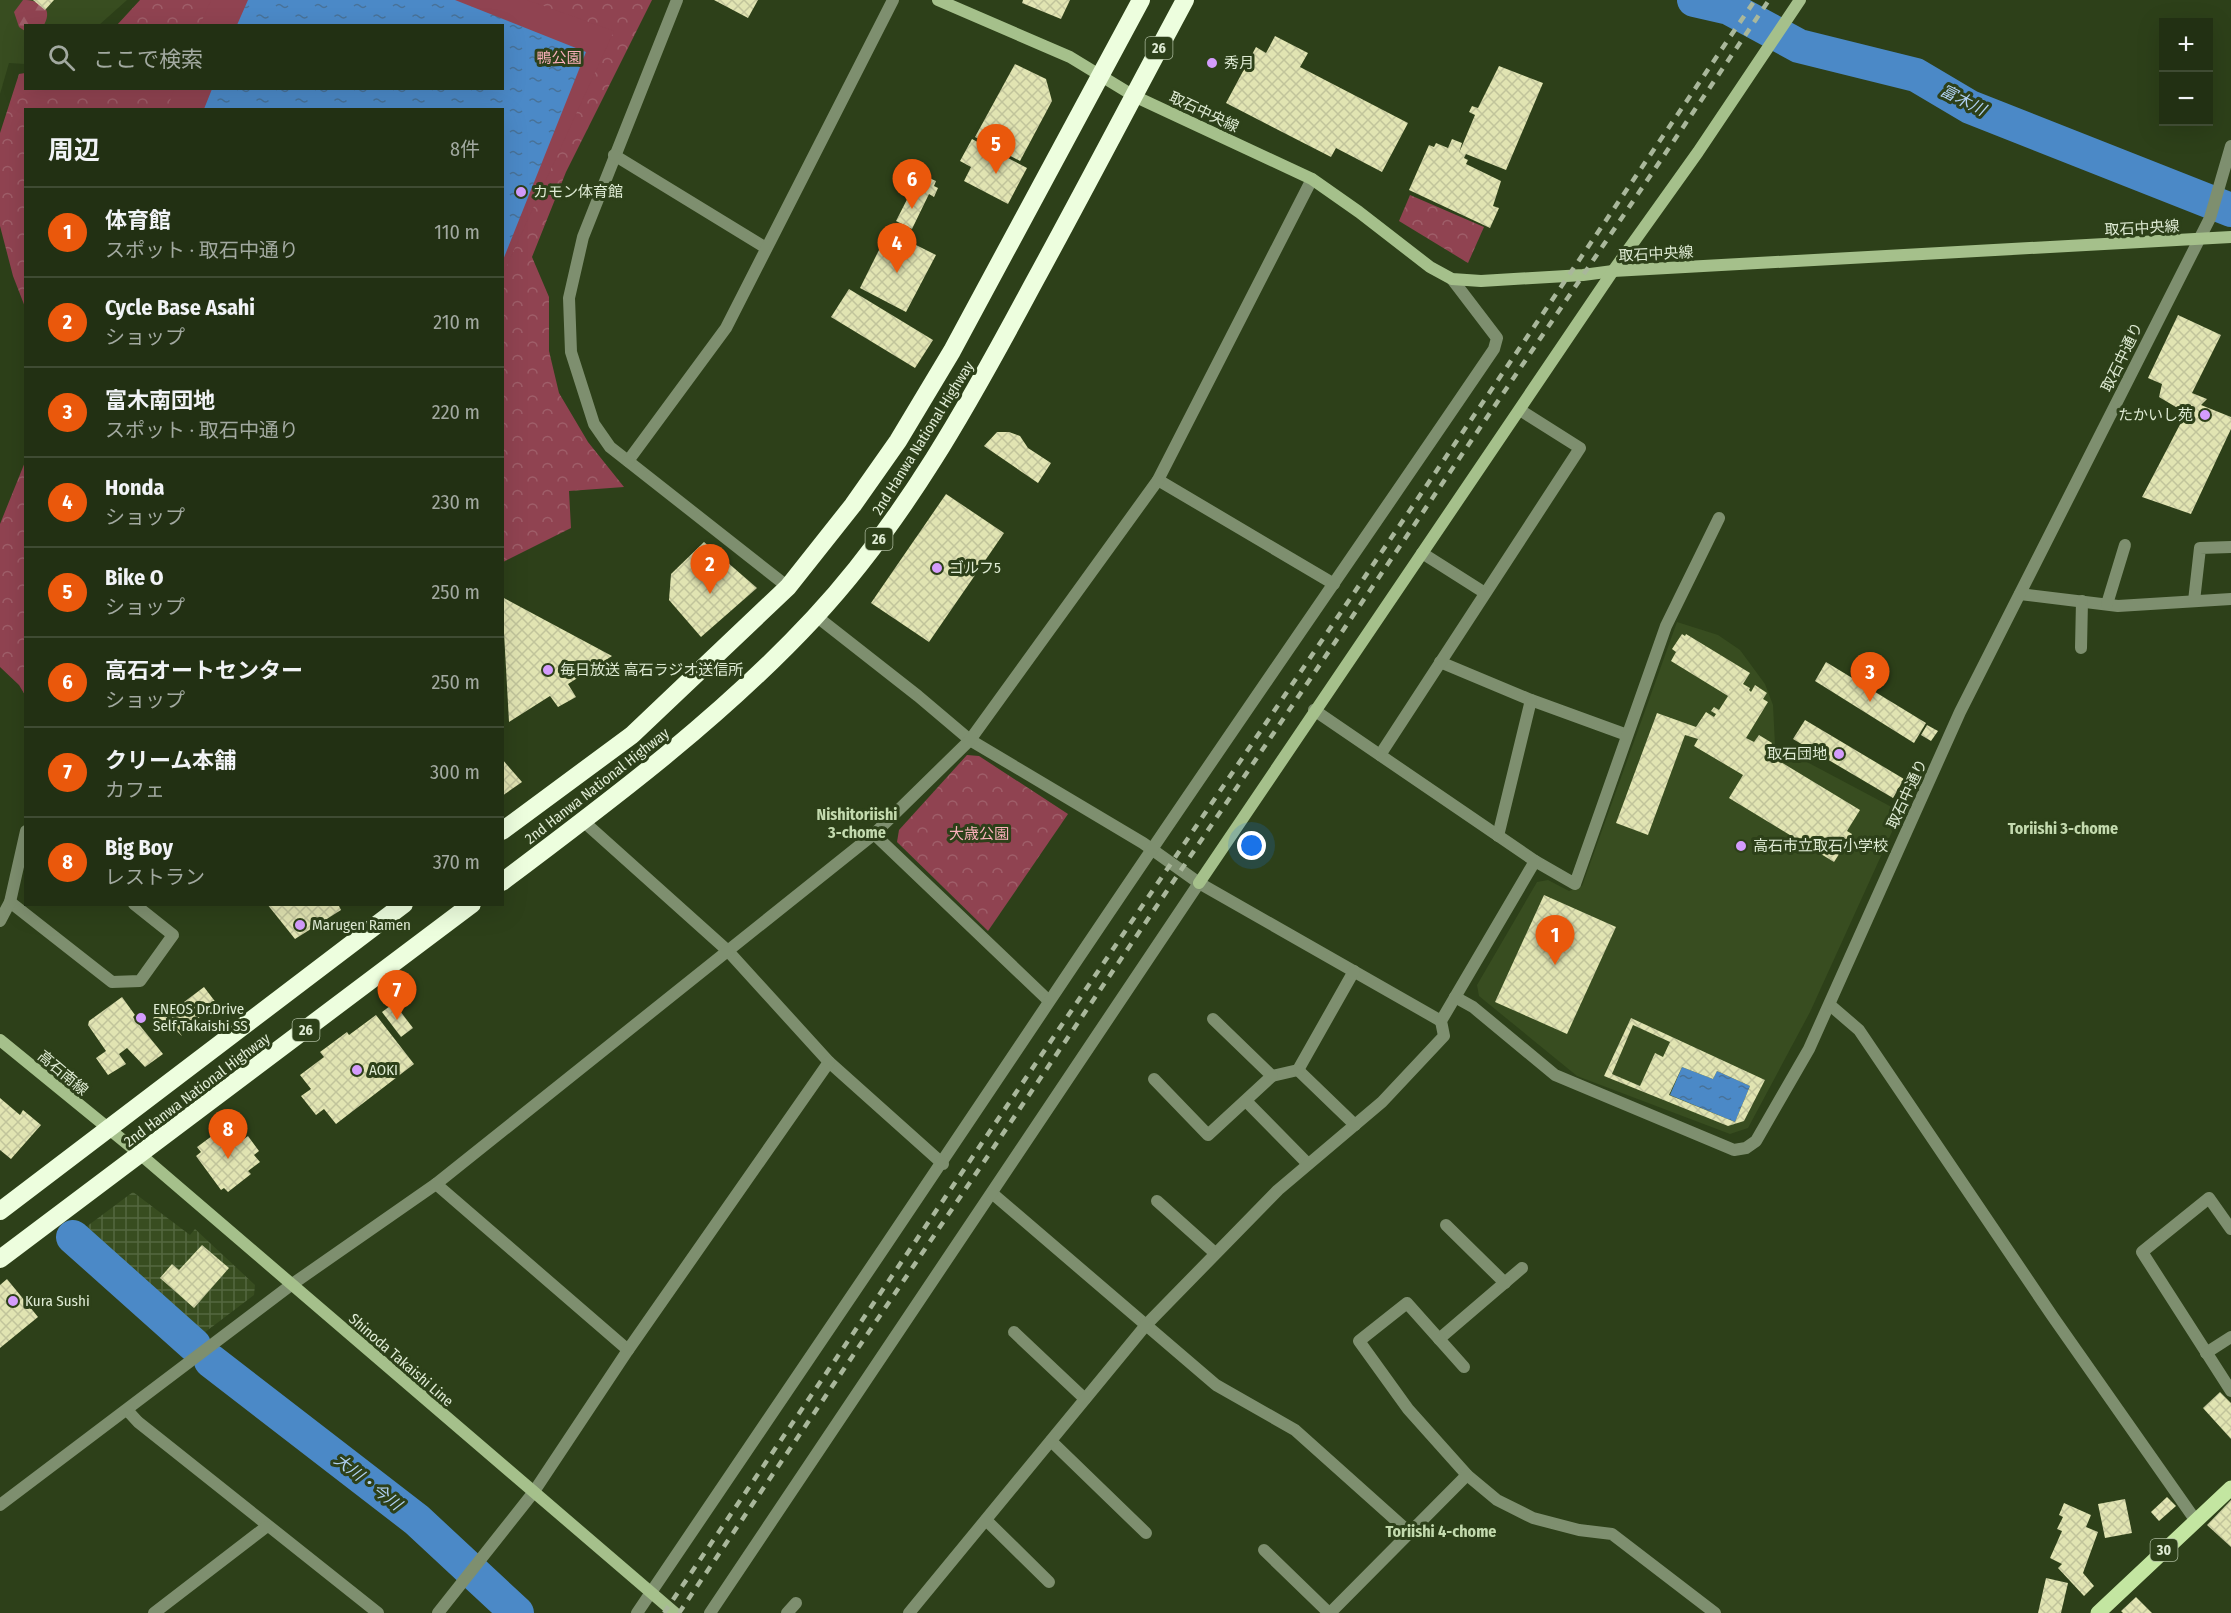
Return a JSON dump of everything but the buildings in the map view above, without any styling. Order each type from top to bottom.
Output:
[{"type":"highway","name":"2nd Hanwa National Highway","points":[[504,830],[632,735],[788,587],[853,505],[898,441],[952,351],[1141,0]]},
{"type":"highway","name":"2nd Hanwa National Highway","points":[[504,880],[677,747],[757,675],[816,616],[885,531],[931,465],[987,370],[1185,0]]},
{"type":"highway","name":"2nd Hanwa National Highway","points":[[0,1211],[401,906]]},
{"type":"highway","name":"2nd Hanwa National Highway","points":[[0,1259],[469,906]]},
{"type":"main road","name":"30","points":[[2098,1613],[2231,1488]]},
{"type":"street","points":[[677,0],[614,155],[574,267],[569,298],[571,352],[594,424],[610,447],[788,587]]},
{"type":"street","points":[[628,461],[726,328],[893,0]]},
{"type":"street","points":[[938,0],[1070,57],[1134,96]]},
{"type":"street","points":[[710,1613],[993,1194],[1314,710],[1800,0]]},
{"type":"street","name":"取石中央線","points":[[1134,96],[1312,179],[1430,267],[1452,279],[1481,281],[1613,271],[2231,237]]},
{"type":"street","name":"取石中通り","points":[[1455,997],[1473,1007],[1555,1076],[1734,1150],[1746,1148],[1756,1141],[1809,1049],[1830,1005],[1840,975],[1960,712],[2198,240],[2215,200],[2231,146]]},
{"type":"street","points":[[614,155],[766,248]]},
{"type":"street","points":[[0,1505],[291,1285],[436,1184],[874,834],[970,740],[1158,480],[1312,179]]},
{"type":"street","points":[[637,1613],[768,1417],[943,1164],[1049,1001],[1494,349],[1497,338],[1452,279]]},
{"type":"street","points":[[1380,755],[1580,448],[1521,410]]},
{"type":"street","points":[[1158,480],[1334,584]]},
{"type":"street","points":[[1314,710],[1535,861],[1575,884],[1666,626],[1719,518]]},
{"type":"street","points":[[2107,604],[2125,545]]},
{"type":"street","points":[[2194,601],[2200,548],[2231,547]]},
{"type":"street","points":[[1422,553],[1485,593]]},
{"type":"street","points":[[2020,594],[2107,604],[2231,599]]},
{"type":"street","points":[[2081,648],[2082,601]]},
{"type":"street","points":[[816,616],[970,740],[1143,843],[1199,883],[1441,1021]]},
{"type":"street","points":[[1440,662],[1531,700],[1627,735]]},
{"type":"street","points":[[1498,836],[1531,700]]},
{"type":"street","points":[[582,821],[728,951],[829,1062],[943,1164]]},
{"type":"street","points":[[874,834],[1049,1001]]},
{"type":"street","points":[[0,921],[10,903],[24,840]]},
{"type":"street","points":[[909,1613],[1146,1325],[1278,1190],[1382,1102],[1444,1036],[1441,1021],[1535,861]]},
{"type":"street","points":[[10,903],[112,982],[140,981],[173,936],[136,906]]},
{"type":"street","points":[[1154,1079],[1208,1135],[1272,1076],[1298,1070],[1354,971]]},
{"type":"street","points":[[1830,1005],[1859,1030],[2053,1317],[2196,1521]]},
{"type":"street","points":[[1214,1019],[1272,1076]]},
{"type":"street","name":"高石南線","points":[[0,1040],[108,1130]]},
{"type":"street","points":[[438,1613],[533,1493],[628,1350],[829,1062]]},
{"type":"street","points":[[1298,1070],[1354,1125]]},
{"type":"street","points":[[1246,1101],[1308,1164]]},
{"type":"street","name":"Shinoda Takaishi Line","points":[[108,1130],[141,1155],[675,1613]]},
{"type":"street","points":[[436,1184],[628,1350]]},
{"type":"street","points":[[993,1194],[1216,1385],[1295,1430],[1409,1532]]},
{"type":"street","points":[[2231,1229],[2209,1198],[2142,1252],[2231,1391]]},
{"type":"street","points":[[1157,1201],[1215,1253]]},
{"type":"street","points":[[1446,1225],[1505,1283]]},
{"type":"street","points":[[1439,1339],[1522,1268]]},
{"type":"street","points":[[1464,1367],[1407,1303],[1359,1341],[1408,1408],[1467,1475],[1497,1500],[1533,1518],[1579,1530],[1612,1534],[1715,1613]]},
{"type":"street","points":[[1014,1332],[1085,1399]]},
{"type":"street","points":[[2206,1353],[2231,1337]]},
{"type":"street","points":[[127,1410],[138,1422],[267,1527],[378,1613]]},
{"type":"street","points":[[1051,1441],[1146,1533]]},
{"type":"street","points":[[1264,1550],[1330,1613],[1467,1475]]},
{"type":"street","points":[[986,1520],[1049,1582]]},
{"type":"street","points":[[154,1613],[267,1527]]},
{"type":"street","points":[[787,1613],[796,1603]]},
{"type":"shaded area","points":[[0,0],[127,0],[100,24],[24,24],[24,64],[9,63],[0,94]]},
{"type":"shaded area","name":"高石市立取石小学校","points":[[1677,622],[1718,635],[1740,650],[1765,684],[1773,705],[1775,745],[1901,812],[1810,1012],[1748,1128],[1730,1134],[1577,1076],[1479,996],[1477,985],[1537,882],[1548,880],[1569,891],[1582,886]]},
{"type":"shaded area","points":[[133,1192],[190,1235],[195,1229],[255,1285],[254,1295],[200,1336],[86,1227]]},
{"type":"green space","points":[[23,0],[34,1],[46,9],[47,19],[44,24],[24,24],[24,30],[19,27],[14,12]]},
{"type":"green space","name":"鴨公園","points":[[140,0],[652,0],[566,172],[532,257],[549,297],[549,351],[559,393],[588,442],[624,487],[569,491],[571,528],[504,562],[504,108],[24,108],[24,304],[13,276],[0,226],[0,133],[19,74],[24,73],[24,90],[504,90],[504,24],[118,24]]},
{"type":"green space","name":"カモン体育館","points":[[211,0],[527,0],[614,31],[504,272],[504,108],[168,108],[174,90],[504,90],[504,24],[200,24]]},
{"type":"green space","points":[[1410,195],[1484,227],[1468,263],[1399,221]]},
{"type":"green space","points":[[24,464],[24,693],[19,685],[0,667],[0,524]]},
{"type":"green space","name":"大歳公園","points":[[967,755],[979,756],[1068,814],[988,931],[897,842],[899,830]]},
{"type":"water","name":"カモン体育館","points":[[248,0],[455,0],[586,52],[504,257],[504,108],[204,108],[212,90],[504,90],[504,24],[237,24]]},
{"type":"water","points":[[1682,1067],[1713,1079],[1717,1071],[1750,1086],[1735,1122],[1670,1095]]},
{"type":"waterway","name":"富木川","points":[[1694,0],[1729,8],[1799,46],[1916,75],[1970,107],[2231,210]]},
{"type":"waterway","name":"大川・今川","points":[[73,1237],[194,1345]]},
{"type":"waterway","name":"大川・今川","points":[[211,1361],[417,1520],[517,1613]]},
{"type":"railway","points":[[664,1613],[1755,0]]},
{"type":"railway","points":[[679,1613],[1769,0]]},
{"type":"place","name":"秀月","points":[[1212,63]]},
{"type":"place","name":"Bike O","points":[[996,174]]},
{"type":"place","name":"カモン体育館","points":[[521,192]]},
{"type":"place","name":"高石オートセンター","points":[[912,209]]},
{"type":"place","name":"Honda","points":[[897,273]]},
{"type":"place","name":"たかいし苑","points":[[2205,415]]},
{"type":"place","name":"ゴルフ5","points":[[937,568]]},
{"type":"place","name":"Cycle Base Asahi","points":[[710,594]]},
{"type":"place","name":"毎日放送 高石ラジオ送信所","points":[[548,670]]},
{"type":"place","name":"富木南団地","points":[[1870,702]]},
{"type":"place","name":"取石団地","points":[[1839,754]]},
{"type":"place","name":"高石市立取石小学校","points":[[1741,846]]},
{"type":"place","name":"Marugen Ramen","points":[[300,925]]},
{"type":"place","name":"体育館","points":[[1555,965]]},
{"type":"place","name":"ENEOS Dr.Drive Self Takaishi SS","points":[[141,1018]]},
{"type":"place","name":"クリーム本舗","points":[[397,1020]]},
{"type":"place","name":"AOKI","points":[[357,1070]]},
{"type":"place","name":"Big Boy","points":[[228,1159]]},
{"type":"place","name":"Kura Sushi","points":[[13,1301]]},
{"type":"district","name":"Nishitoriishi 3-chome","points":[[857,823]]},
{"type":"district","name":"Toriishi 3-chome","points":[[2063,828]]},
{"type":"district","name":"Toriishi 4-chome","points":[[1441,1531]]}]
